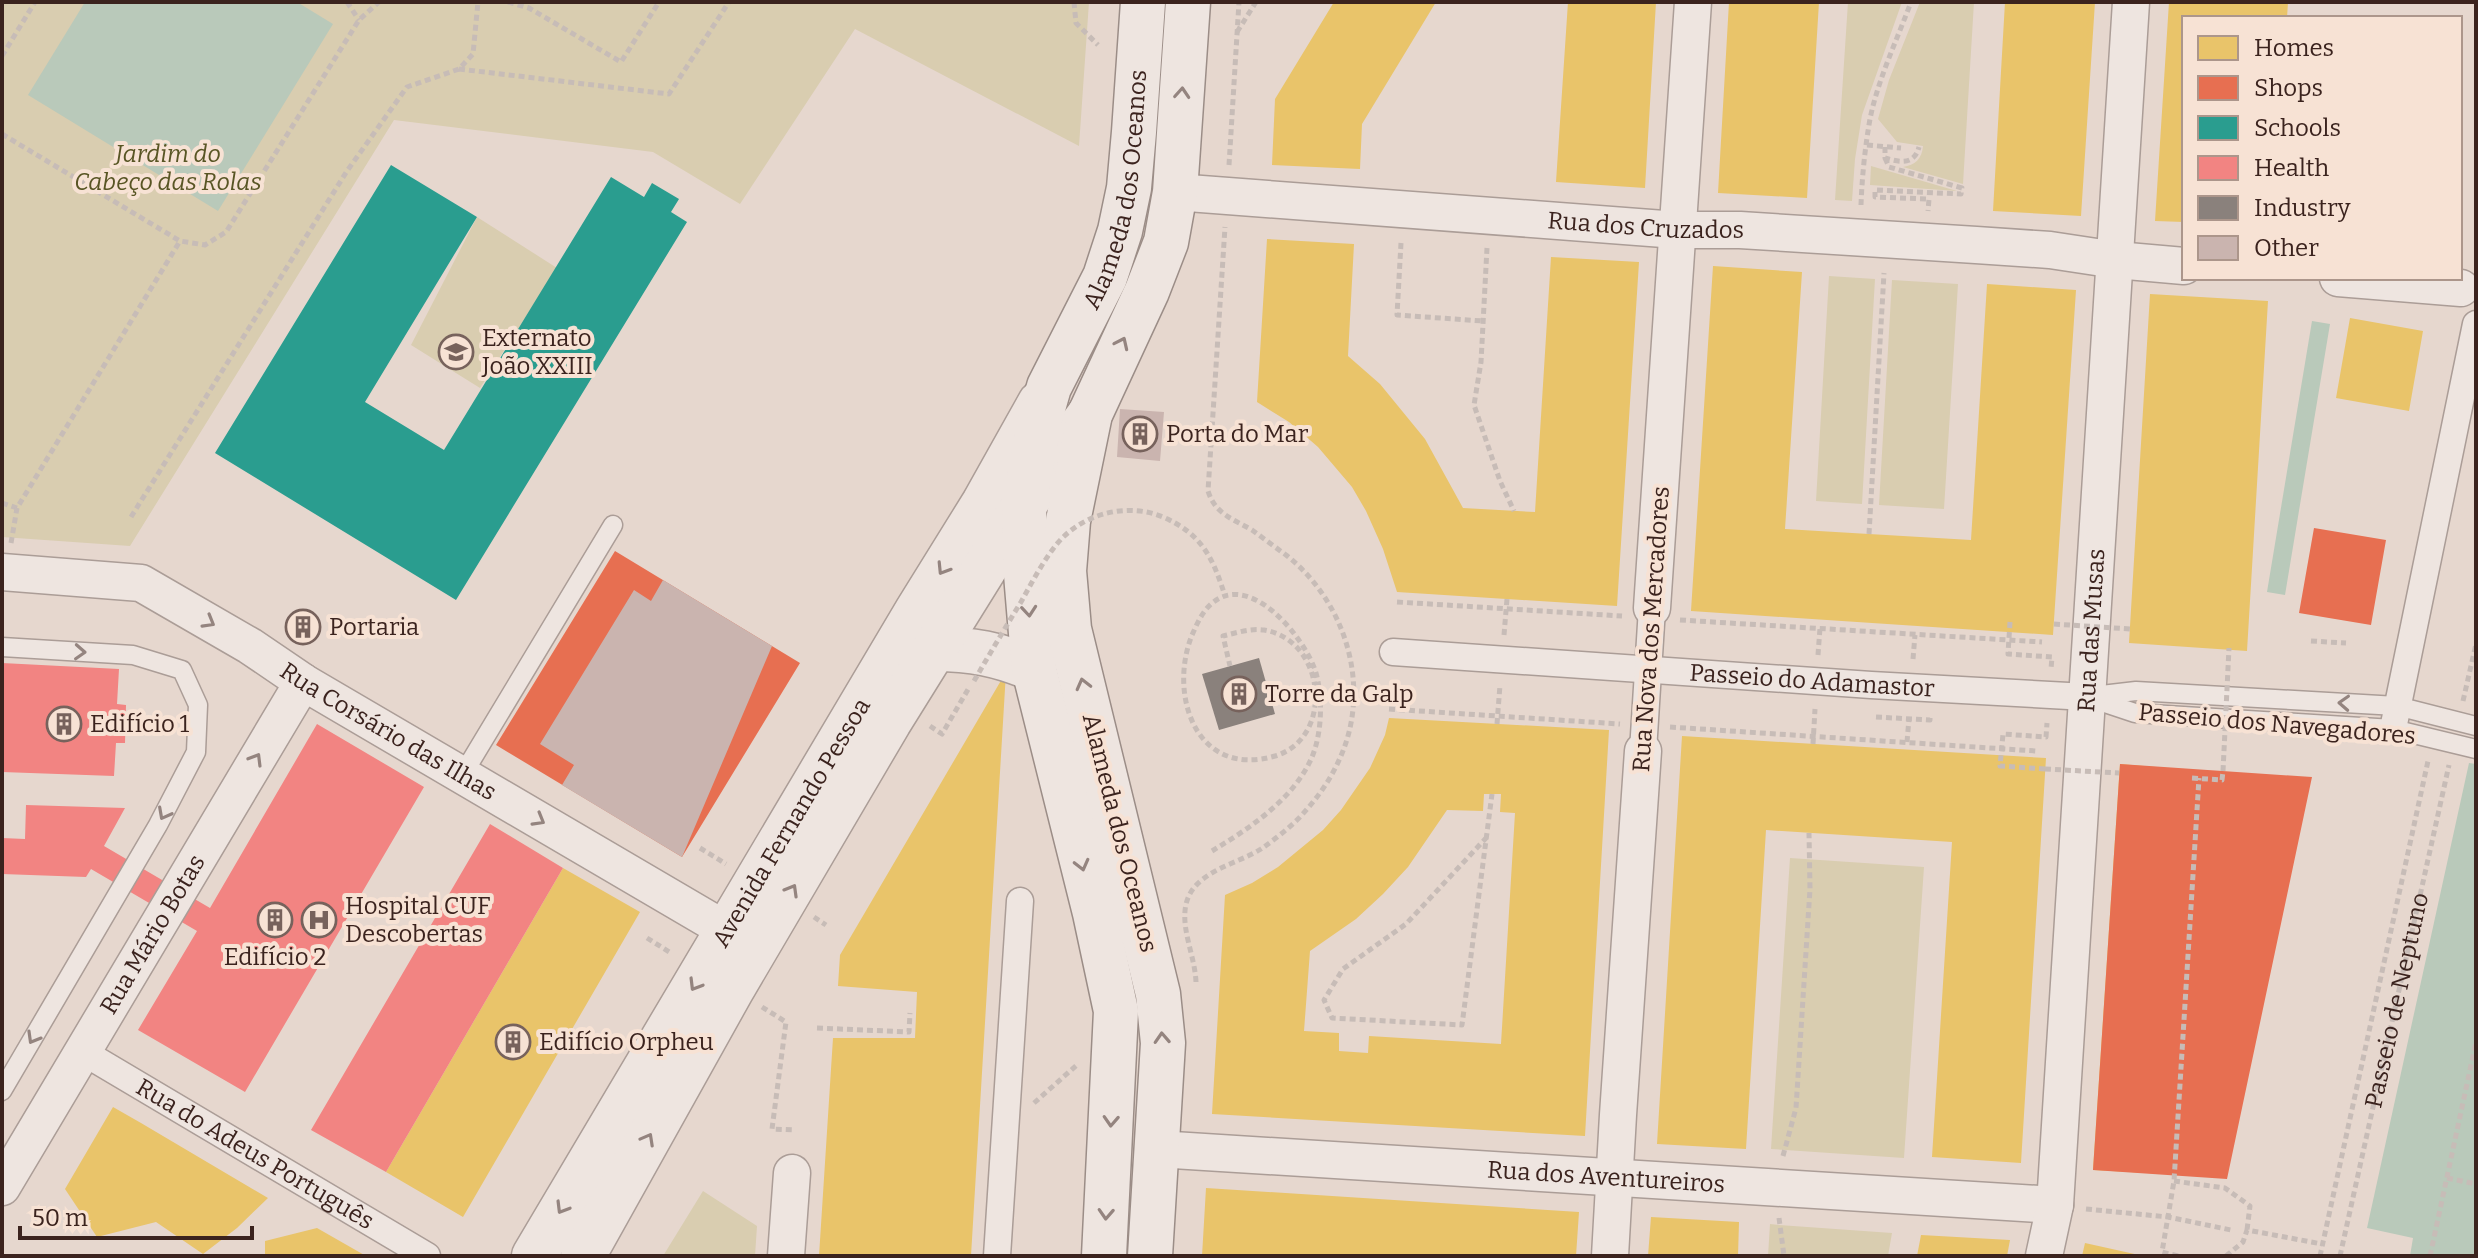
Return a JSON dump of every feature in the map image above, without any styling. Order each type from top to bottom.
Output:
[{"type":"main road","name":"Alameda dos Oceanos","points":[[1104,1256],[1116,1011],[1034,669],[1026,574],[1004,504],[1040,419],[1049,387],[1105,277],[1120,231],[1129,188],[1143,2]]},
{"type":"main road","name":"Alameda dos Oceanos","points":[[1150,1256],[1163,1043],[1158,994],[1069,629],[1064,571],[1068,521],[1090,414],[1166,242],[1175,192],[1188,2]]},
{"type":"main road","name":"Alameda dos Oceanos","points":[[1004,504],[1090,414]]},
{"type":"main road","points":[[1004,504],[1068,521]]},
{"type":"main road","name":"Avenida Fernando Pessoa","points":[[534,1256],[934,649],[1004,504]]},
{"type":"main road","name":"Avenida Fernando Pessoa","points":[[583,1256],[732,989],[742,939],[1004,504]]},
{"type":"main road","points":[[934,649],[968,649],[1002,656],[1034,669]]},
{"type":"street","name":"Rua Nova dos Mercadores","points":[[1610,1256],[1693,2]]},
{"type":"street","name":"Rua das Musas","points":[[2044,1256],[2055,1205],[2131,2]]},
{"type":"street","name":"Rua dos Cruzados","points":[[1175,192],[1677,230],[1740,230],[2050,250],[2182,266]]},
{"type":"street","points":[[2363,280],[2461,288]]},
{"type":"street","points":[[2395,718],[2476,324]]},
{"type":"street","name":"Rua Corsário das Ilhas","points":[[2,572],[141,583],[250,646],[303,682],[742,939]]},
{"type":"street","name":"Passeio do Adamastor","points":[[1393,652],[2087,697]]},
{"type":"street","name":"Rua Mário Botas","points":[[2,1187],[303,682]]},
{"type":"street","points":[[997,1256],[1020,901]]},
{"type":"street","name":"Rua do Adeus Português","points":[[83,1052],[427,1256]]},
{"type":"street","name":"Rua dos Aventureiros","points":[[1157,1149],[2055,1205]]},
{"type":"street","points":[[786,1256],[792,1173]]},
{"type":"lane","points":[[463,774],[613,525]]},
{"type":"lane","points":[[2,647],[133,655],[182,670],[198,705],[196,752],[158,825],[2,1091]]},
{"type":"lane","name":"Passeio dos Navegadores","points":[[2087,697],[2135,713],[2395,718],[2467,724]]},
{"type":"lane","name":"Passeio dos Navegadores","points":[[2395,718],[2433,739],[2476,749]]},
{"type":"path","points":[[2,56],[35,2]]},
{"type":"path","points":[[347,2],[359,20]]},
{"type":"path","points":[[2,134],[180,241],[205,245],[226,232],[359,20],[379,2]]},
{"type":"path","points":[[459,69],[473,54],[478,2]]},
{"type":"path","points":[[508,2],[529,8],[621,62],[659,2]]},
{"type":"path","points":[[131,517],[347,171],[407,87],[459,69],[669,94],[729,2]]},
{"type":"path","points":[[1074,2],[1076,23],[1098,45]]},
{"type":"path","points":[[1196,986],[1184,919],[1186,901],[1191,891],[1208,875],[1261,848],[1293,824],[1318,797],[1342,755],[1351,724],[1353,696],[1353,662],[1330,606],[1312,581],[1289,558],[1222,514],[1210,500],[1208,491],[1239,2]]},
{"type":"path","points":[[1237,32],[1256,2]]},
{"type":"path","points":[[1862,196],[1871,117],[1883,75],[1911,2]]},
{"type":"path","points":[[1867,145],[1901,148]]},
{"type":"path","points":[[1885,147],[1889,167],[1962,188],[1961,194],[1875,190],[1875,197],[1929,199],[1928,211]]},
{"type":"path","points":[[1885,158],[1903,163],[1917,155],[1919,147]]},
{"type":"path","points":[[1403,210],[1397,315],[1483,321]]},
{"type":"path","points":[[1489,216],[1481,362],[1474,405],[1500,481],[1514,511]]},
{"type":"path","points":[[2,503],[17,508],[180,241]]},
{"type":"path","points":[[1869,534],[1884,273]]},
{"type":"path","points":[[942,734],[1053,548],[1073,529],[1101,515],[1121,511],[1145,512],[1180,526],[1210,554],[1225,596]]},
{"type":"path","points":[[1212,851],[1273,808],[1293,785],[1312,758],[1320,714],[1316,671],[1289,626],[1272,610],[1247,597],[1225,596],[1205,610],[1185,661],[1186,705],[1196,731],[1212,747],[1234,757],[1274,756],[1292,747],[1311,725],[1316,704],[1313,678],[1301,653],[1288,640],[1273,632],[1251,629],[1223,636],[1230,666]]},
{"type":"path","points":[[1397,602],[1652,613],[1862,632],[2042,642]]},
{"type":"path","points":[[1862,632],[1863,622]]},
{"type":"path","points":[[2010,622],[2008,654],[2052,657]]},
{"type":"path","points":[[2054,624],[2130,629]]},
{"type":"path","points":[[1818,652],[1820,628]]},
{"type":"path","points":[[1913,659],[1915,635]]},
{"type":"path","points":[[2311,641],[2346,643]]},
{"type":"path","points":[[2467,724],[2476,644]]},
{"type":"path","points":[[2192,778],[2222,780],[2229,648]]},
{"type":"path","points":[[1389,709],[1644,738],[1907,742],[2036,751]]},
{"type":"path","points":[[1813,740],[1815,712]]},
{"type":"path","points":[[1907,742],[1909,719]]},
{"type":"path","points":[[2046,737],[2003,734],[2000,766],[2119,773]]},
{"type":"path","points":[[2320,1256],[2433,739]]},
{"type":"path","name":"Passeio de Neptuno","points":[[2340,1256],[2454,744]]},
{"type":"path","points":[[2178,1256],[2162,1252],[2174,1181],[2199,778]]},
{"type":"path","points":[[1487,837],[1406,924],[1343,969],[1324,1000],[1332,1018],[1462,1025],[1487,837],[1492,794]]},
{"type":"path","points":[[1784,1256],[1779,1225],[1781,1188],[1784,1150],[1796,1108],[1810,889],[1809,833]]},
{"type":"path","points":[[817,1028],[909,1032],[910,1013]]},
{"type":"path","points":[[2430,1256],[2473,1072],[2476,1042]]},
{"type":"path","points":[[1031,1113],[1035,1101],[1084,1059],[1114,1058]]},
{"type":"path","points":[[781,1065],[772,1129],[795,1130]]},
{"type":"path","points":[[2447,1178],[2476,1184]]},
{"type":"path","points":[[2174,1181],[2225,1188],[2250,1206],[2243,1242],[2226,1256]]},
{"type":"path","points":[[2055,1205],[2168,1217],[2231,1230]]},
{"type":"path","points":[[2247,1230],[2322,1244]]},
{"type":"green space","name":"Jardim do Cabeço das Rolas","points":[[2,2],[1089,2],[1079,146],[855,29],[740,204],[653,152],[394,120],[130,546],[2,537]]},
{"type":"green space","points":[[1848,2],[1902,2],[1862,115],[1852,201],[1835,200]]},
{"type":"green space","points":[[1920,2],[1974,2],[1963,184],[1903,167],[1917,161],[1923,146],[1897,142],[1878,119],[1889,80]]},
{"type":"green space","points":[[1871,166],[1957,191],[1870,185]]},
{"type":"green space","points":[[477,217],[557,268],[480,388],[411,345]]},
{"type":"green space","points":[[1829,276],[1875,279],[1862,504],[1816,501]]},
{"type":"green space","points":[[1892,280],[1958,284],[1944,509],[1879,505]]},
{"type":"green space","points":[[1790,858],[1924,867],[1904,1158],[1771,1149]]},
{"type":"green space","points":[[703,1191],[757,1226],[755,1256],[663,1256]]},
{"type":"green space","points":[[1770,1224],[1892,1233],[1888,1256],[1768,1256]]},
{"type":"shaded area","points":[[85,2],[297,2],[333,24],[218,211],[28,95]]},
{"type":"shaded area","points":[[2312,321],[2330,324],[2285,595],[2267,592]]},
{"type":"shaded area","points":[[2469,763],[2476,764],[2476,1256],[2410,1256],[2413,1238],[2367,1228]]},
{"type":"building: Homes","points":[[1334,2],[1436,2],[1362,124],[1360,169],[1272,165],[1275,99]]},
{"type":"building: Homes","points":[[1568,2],[1656,2],[1645,188],[1556,182]]},
{"type":"building: Homes","points":[[1729,2],[1819,2],[1807,198],[1718,193]]},
{"type":"building: Homes","points":[[2005,2],[2095,2],[2081,216],[1993,211]]},
{"type":"building: Homes","points":[[2169,2],[2288,2],[2287,16],[2182,16],[2182,222],[2155,221]]},
{"type":"building: Homes","points":[[1267,239],[1354,244],[1348,356],[1380,384],[1425,439],[1463,508],[1535,512],[1551,257],[1639,262],[1617,606],[1397,592],[1383,549],[1352,487],[1318,447],[1289,422],[1257,402]]},
{"type":"building: Homes","points":[[1713,266],[1802,272],[1785,529],[1971,540],[1987,284],[2076,290],[2053,635],[1691,611]]},
{"type":"building: Homes","points":[[2150,294],[2268,301],[2247,651],[2129,643]]},
{"type":"building: Homes","points":[[2350,318],[2423,331],[2409,411],[2336,398]]},
{"type":"building: Homes","points":[[1006,672],[971,1256],[819,1256],[833,1038],[915,1038],[917,992],[838,986],[840,955]]},
{"type":"building: Homes","points":[[1389,718],[1609,730],[1585,1136],[1212,1114],[1225,895],[1278,867],[1323,830],[1370,768]],"holes":[[[1484,794],[1501,794],[1500,812],[1515,813],[1501,1044],[1369,1036],[1368,1053],[1339,1051],[1339,1033],[1304,1031],[1310,951],[1356,919],[1383,894],[1408,867],[1447,810],[1483,811]]]},
{"type":"building: Homes","points":[[1682,736],[2046,758],[2021,1163],[1932,1157],[1952,842],[1766,830],[1746,1149],[1657,1144]]},
{"type":"building: Homes","points":[[2120,764],[2192,770],[2166,1174],[2093,1170]]},
{"type":"building: Homes","name":"Edifício Orpheu","points":[[563,868],[640,912],[463,1217],[386,1172]]},
{"type":"building: Homes","points":[[113,1107],[268,1198],[237,1228],[203,1254],[156,1222],[97,1237],[65,1189]]},
{"type":"building: Homes","points":[[1206,1188],[1579,1212],[1576,1256],[1202,1256]]},
{"type":"building: Homes","points":[[1651,1217],[1739,1222],[1738,1256],[1648,1256]]},
{"type":"building: Homes","points":[[317,1228],[366,1256],[265,1256],[265,1241]]},
{"type":"building: Homes","points":[[1921,1235],[2010,1240],[2007,1256],[1917,1256]]},
{"type":"building: Homes","points":[[2085,1243],[2139,1255],[2139,1256],[2082,1256]]},
{"type":"building: Shops","points":[[2314,528],[2386,540],[2371,625],[2299,613]]},
{"type":"building: Shops","points":[[615,551],[800,663],[682,857],[496,745]]},
{"type":"building: Shops","points":[[2120,764],[2312,777],[2227,1179],[2093,1170]]},
{"type":"building: Schools","points":[[391,165],[477,217],[365,402],[444,450],[611,177],[644,197],[652,183],[679,199],[671,212],[687,222],[456,600],[215,453]]},
{"type":"building: Schools","name":"Portaria","points":[[302,614],[317,622],[305,641],[290,633]]},
{"type":"building: Health","name":"Edifício 1","points":[[2,663],[119,669],[117,704],[126,705],[125,743],[116,743],[114,776],[2,772]]},
{"type":"building: Health","name":"Hospital CUF Descobertas","points":[[317,724],[424,787],[245,1092],[138,1030],[197,931],[91,869],[86,877],[2,874],[2,838],[25,839],[26,805],[125,808],[104,846],[210,908]]},
{"type":"building: Health","points":[[490,824],[563,868],[386,1172],[311,1130]]},
{"type":"building: Industry","name":"Torre da Galp","points":[[1259,658],[1275,714],[1219,730],[1202,674]]},
{"type":"building: Other","name":"Porta do Mar","points":[[1120,409],[1164,412],[1160,461],[1117,457]]},
{"type":"building: Other","points":[[663,580],[772,646],[682,857],[562,785],[574,765],[540,744],[634,590],[651,601]]},
{"type":"place","name":"Externato João XXIII","points":[[456,352]]},
{"type":"place","name":"Porta do Mar","points":[[1140,434]]},
{"type":"place","name":"Portaria","points":[[303,627]]},
{"type":"place","name":"Torre da Galp","points":[[1239,694]]},
{"type":"place","name":"Edifício 1","points":[[64,724]]},
{"type":"place","name":"Edifício 2","points":[[275,920]]},
{"type":"place","name":"Hospital CUF Descobertas","points":[[319,920]]},
{"type":"place","name":"Edifício Orpheu","points":[[513,1042]]}]
